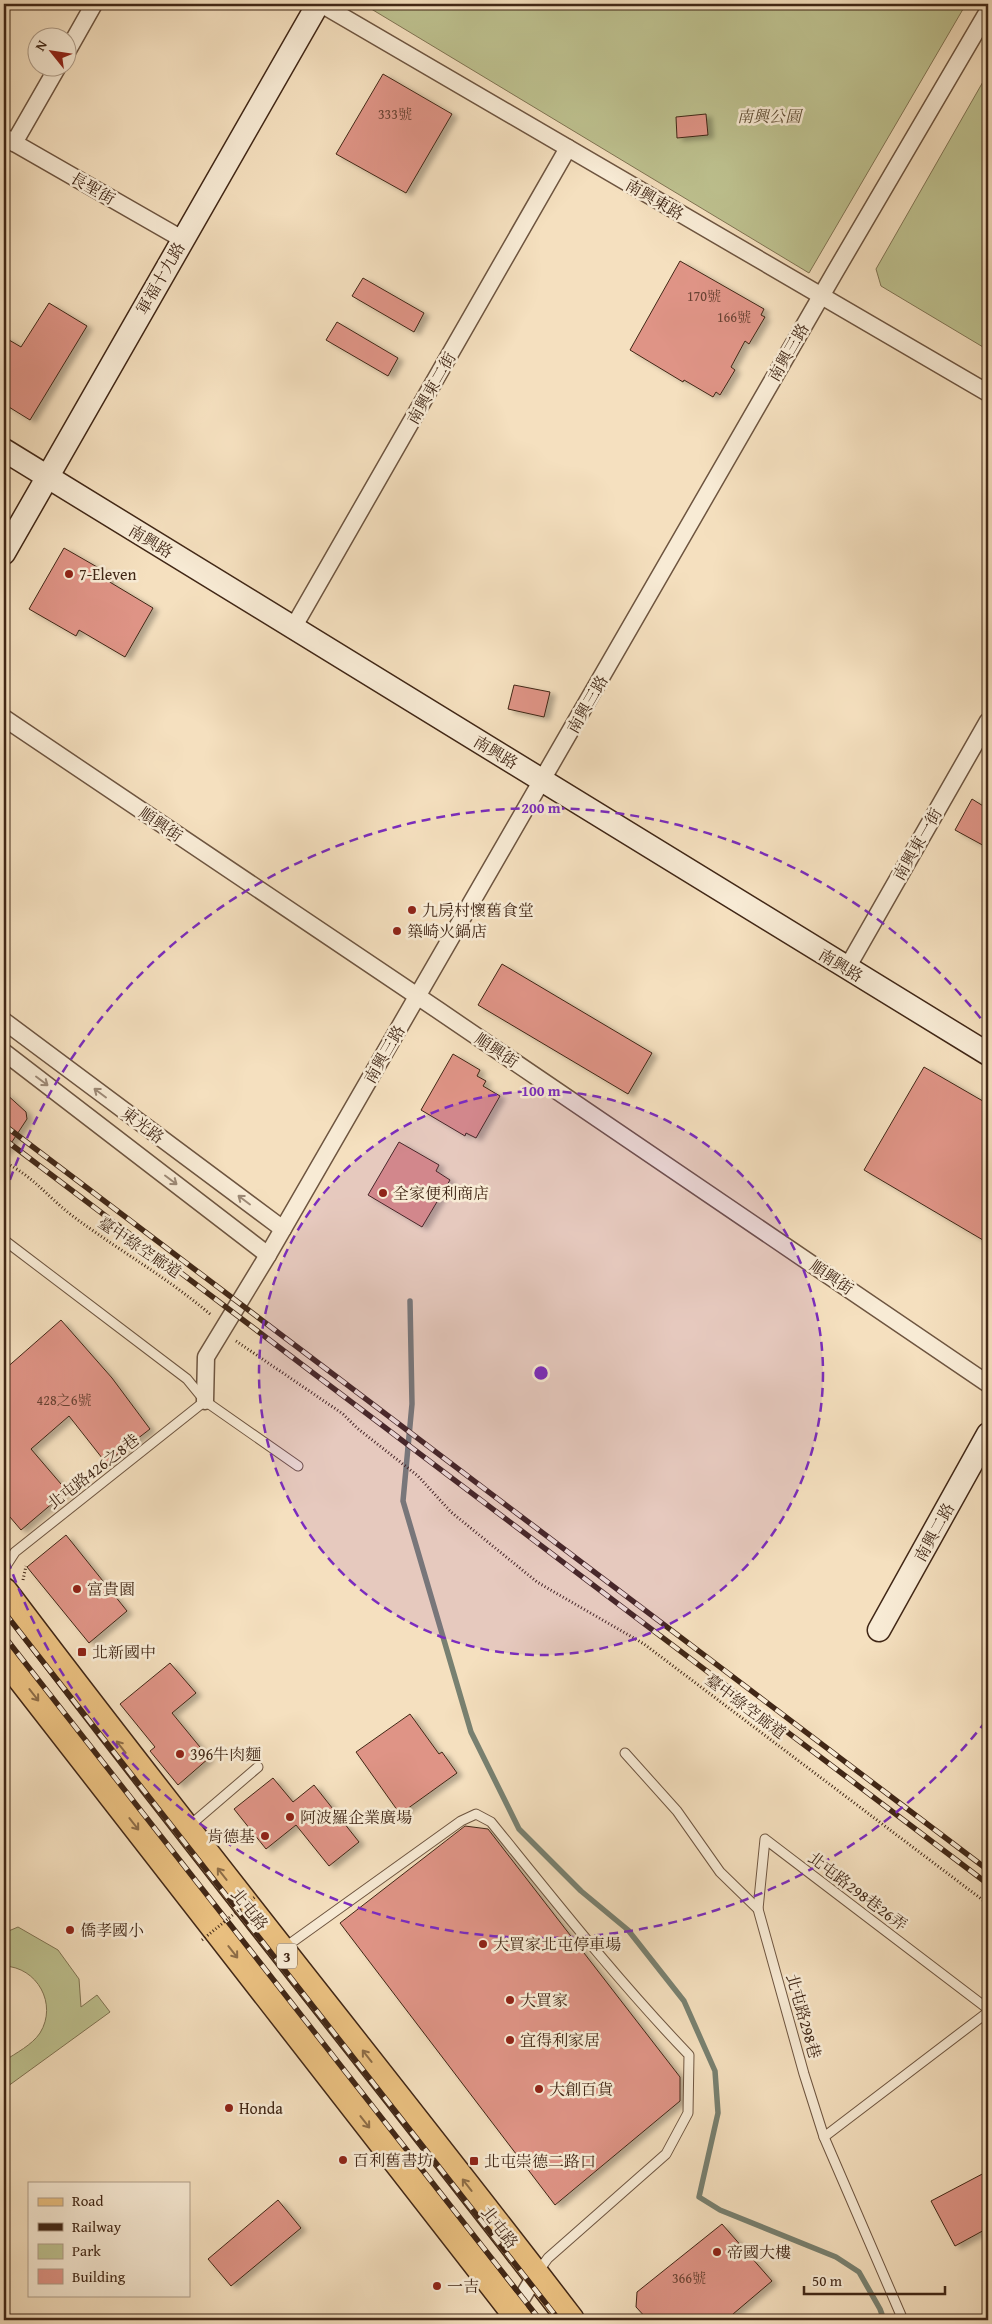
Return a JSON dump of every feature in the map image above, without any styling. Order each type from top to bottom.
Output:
[{"type":"main road","name":"北屯路","points":[[13,1588],[118,1742],[571,2320]]},
{"type":"main road","points":[[4,1657],[514,2318]]},
{"type":"street","points":[[78,32],[94,4]]},
{"type":"street","name":"南興東路","points":[[319,4],[988,393]]},
{"type":"street","name":"軍福十九路","points":[[4,553],[182,239],[319,4]]},
{"type":"street","name":"南興三路","points":[[205,1401],[206,1357],[283,1230],[821,296],[988,11]]},
{"type":"street","points":[[9,140],[50,78]]},
{"type":"street","name":"長聖街","points":[[9,140],[182,239]]},
{"type":"street","name":"南興東二街","points":[[293,628],[568,148]]},
{"type":"street","name":"南興路","points":[[4,450],[988,1054]]},
{"type":"street","name":"順興街","points":[[4,718],[418,996],[988,1384]]},
{"type":"street","name":"南興東一街","points":[[846,968],[988,721]]},
{"type":"street","name":"東光路","points":[[4,1021],[283,1230]]},
{"type":"street","name":"東光路","points":[[4,1052],[268,1255]]},
{"type":"street","name":"南興二路","points":[[879,1630],[988,1434]]},
{"type":"street","points":[[514,2318],[536,2275]]},
{"type":"lane","points":[[4,1240],[187,1379],[205,1401],[298,1466]]},
{"type":"lane","name":"北屯路426之8巷","points":[[4,1569],[15,1552],[205,1401]]},
{"type":"lane","points":[[625,1753],[677,1811],[720,1872],[758,1909]]},
{"type":"lane","points":[[186,1829],[258,1767]]},
{"type":"lane","points":[[282,1950],[453,1827],[476,1814],[491,1822],[560,1908],[654,2019],[689,2055],[688,2113],[666,2154],[548,2258],[536,2275]]},
{"type":"lane","name":"北屯路298巷26弄","points":[[758,1909],[765,1839],[988,2011],[824,2136]]},
{"type":"lane","name":"北屯路298巷","points":[[758,1909],[804,2074],[824,2136],[903,2320]]},
{"type":"path","name":"臺中綠空廊道","points":[[4,1162],[37,1183],[68,1213],[191,1297],[225,1328],[234,1340],[343,1414],[434,1491],[451,1512],[537,1582],[644,1644],[988,1904]]},
{"type":"path","points":[[13,1588],[26,1566]]},
{"type":"path","points":[[202,1940],[256,1896]]},
{"type":"green space","name":"南興公園","points":[[363,4],[966,4],[809,273]]},
{"type":"green space","points":[[988,73],[988,350],[881,286],[876,269]]},
{"type":"green space","points":[[18,1927],[58,1950],[79,1979],[81,2007],[97,1995],[110,2012],[4,2089],[4,2061],[37,2037],[45,2022],[47,2010],[41,1989],[35,1980],[16,1968],[4,1966],[4,1933]]},
{"type":"building","points":[[383,74],[452,114],[406,193],[336,154]]},
{"type":"building","points":[[706,114],[708,135],[677,138],[676,117]]},
{"type":"building","points":[[680,261],[764,309],[761,315],[765,317],[749,344],[745,341],[731,367],[735,370],[720,395],[716,392],[713,397],[684,380],[683,382],[630,350]]},
{"type":"building","points":[[363,278],[424,313],[414,332],[352,296]]},
{"type":"building","points":[[49,303],[87,326],[30,420],[4,404],[4,337],[21,347]]},
{"type":"building","points":[[337,322],[398,358],[388,376],[326,340]]},
{"type":"building","points":[[64,548],[111,575],[108,581],[153,608],[125,657],[79,630],[76,636],[29,609]]},
{"type":"building","points":[[514,685],[550,692],[544,717],[508,709]]},
{"type":"building","points":[[972,799],[988,809],[988,848],[955,830]]},
{"type":"building","points":[[502,964],[652,1053],[628,1094],[478,1005]]},
{"type":"building","points":[[453,1054],[480,1070],[477,1076],[486,1081],[483,1086],[500,1096],[476,1138],[466,1133],[465,1136],[421,1110]]},
{"type":"building","points":[[924,1067],[988,1104],[988,1243],[864,1170]]},
{"type":"building","points":[[4,1092],[26,1112],[27,1119],[4,1154]]},
{"type":"building","points":[[399,1142],[439,1165],[436,1171],[450,1180],[422,1227],[368,1195]]},
{"type":"building","points":[[61,1320],[112,1378],[150,1429],[106,1463],[69,1416],[31,1449],[67,1491],[21,1530],[4,1510],[4,1370]]},
{"type":"building","name":"富貴園","points":[[66,1535],[127,1611],[89,1643],[27,1567]]},
{"type":"building","points":[[170,1663],[196,1693],[172,1713],[209,1758],[178,1785],[150,1751],[155,1747],[120,1704]]},
{"type":"building","points":[[410,1714],[439,1754],[442,1752],[457,1773],[400,1814],[356,1752]]},
{"type":"building","name":"阿波羅企業廣場","points":[[273,1778],[293,1802],[314,1785],[359,1842],[329,1866],[296,1825],[266,1849],[234,1809]]},
{"type":"building","name":"大買家","points":[[465,1826],[488,1829],[680,2077],[680,2101],[555,2205],[340,1923]]},
{"type":"building","points":[[988,2171],[988,2228],[955,2246],[931,2201]]},
{"type":"building","points":[[278,2200],[301,2228],[231,2286],[208,2259]]},
{"type":"building","name":"帝國大樓","points":[[722,2224],[772,2281],[726,2320],[648,2320],[636,2307],[637,2292]]},
{"type":"waterway","points":[[410,1301],[412,1404],[403,1501],[471,1732],[519,1829],[581,1891],[628,1930],[684,2001],[715,2071],[718,2113],[699,2197],[720,2210],[836,2257],[859,2272],[880,2309],[884,2320]]},
{"type":"railway","points":[[4,1125],[988,1870]]},
{"type":"railway","points":[[4,1139],[988,1884]]},
{"type":"railway","points":[[4,1612],[559,2320]]},
{"type":"railway","points":[[4,1636],[540,2320]]},
{"type":"place","name":"7-Eleven","points":[[69,574]]},
{"type":"place","name":"九房村懷舊食堂","points":[[412,910]]},
{"type":"place","name":"築崎火鍋店","points":[[397,931]]},
{"type":"place","name":"全家便利商店","points":[[383,1193]]},
{"type":"place","name":"富貴園","points":[[77,1589]]},
{"type":"place","name":"北新國中","points":[[82,1652]]},
{"type":"place","name":"396牛肉麵","points":[[180,1754]]},
{"type":"place","name":"阿波羅企業廣場","points":[[290,1817]]},
{"type":"place","name":"肯德基","points":[[265,1836]]},
{"type":"place","name":"僑孝國小","points":[[70,1930]]},
{"type":"place","name":"大買家北屯停車場","points":[[483,1944]]},
{"type":"place","name":"大買家","points":[[510,2000]]},
{"type":"place","name":"宜得利家居","points":[[510,2040]]},
{"type":"place","name":"大創百貨","points":[[539,2089]]},
{"type":"place","name":"Honda","points":[[229,2108]]},
{"type":"place","name":"百利舊書坊","points":[[343,2160]]},
{"type":"place","name":"北屯崇德二路口","points":[[474,2161]]},
{"type":"place","name":"帝國大樓","points":[[717,2252]]},
{"type":"place","name":"一吉","points":[[437,2286]]}]
